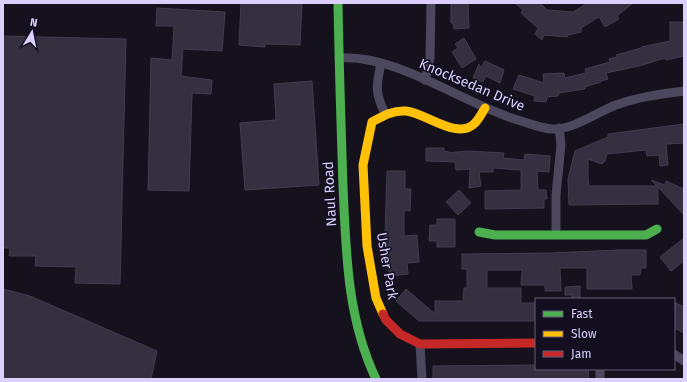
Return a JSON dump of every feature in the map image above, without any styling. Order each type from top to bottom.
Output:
[{"type":"street","name":"Naul Road","points":[[338,3],[342,165],[352,312],[358,340],[376,379]]},
{"type":"street","points":[[425,80],[430,58],[431,3]]},
{"type":"street","name":"Knocksedan Drive","points":[[339,58],[362,60],[381,64],[425,80],[485,108],[540,127],[559,128],[577,123],[632,100],[662,94],[684,92]]},
{"type":"street","points":[[381,64],[377,89],[378,99],[385,113],[394,110],[412,112],[448,128],[465,130],[476,124],[485,108]]},
{"type":"street","name":"Usher Park","points":[[385,113],[372,122],[363,165],[367,246],[373,284],[380,310],[386,320],[400,334],[420,344],[535,343]]},
{"type":"street","points":[[556,234],[556,195],[561,145],[559,128]]},
{"type":"street","points":[[479,232],[495,235],[646,235],[657,229]]},
{"type":"street","points":[[420,344],[422,379]]},
{"type":"street","points":[[675,355],[684,361]]},
{"type":"building","points":[[241,3],[302,3],[300,45],[265,44],[265,47],[239,45]]},
{"type":"building","points":[[451,3],[468,3],[469,28],[454,29],[453,23],[451,23]]},
{"type":"building","points":[[515,3],[540,3],[547,10],[573,12],[588,3],[633,3],[617,16],[619,19],[605,27],[599,17],[581,28],[581,32],[568,35],[567,37],[544,35],[542,40],[535,34],[538,28],[521,13],[523,10]]},
{"type":"building","points":[[157,8],[225,12],[222,51],[183,49],[181,76],[212,80],[211,94],[192,93],[189,191],[148,190],[151,58],[172,60],[174,26],[156,26]]},
{"type":"building","points":[[670,22],[684,22],[684,56],[666,60],[665,58],[639,66],[606,73],[608,79],[585,87],[585,89],[559,93],[558,96],[547,97],[546,102],[534,101],[535,96],[513,89],[519,75],[544,83],[543,74],[564,73],[565,78],[586,73],[585,69],[610,62],[609,59],[617,57],[616,55],[641,47],[670,41]]},
{"type":"building","points":[[3,36],[126,39],[120,284],[75,283],[76,267],[35,266],[36,256],[9,256],[10,248],[3,248]]},
{"type":"building","points":[[464,38],[476,59],[462,68],[452,52],[458,48],[455,44]]},
{"type":"building","points":[[485,61],[504,70],[500,83],[486,76],[483,82],[473,78],[479,64],[481,68]]},
{"type":"building","points":[[312,81],[319,185],[245,190],[240,123],[276,120],[274,84]]},
{"type":"building","points":[[684,124],[684,143],[666,144],[668,165],[660,166],[659,155],[647,156],[646,150],[607,154],[605,161],[602,164],[588,159],[588,178],[589,186],[657,186],[651,180],[665,185],[666,181],[684,189],[684,215],[658,187],[658,204],[569,205],[568,179],[575,151],[608,137],[608,134]]},
{"type":"building","points":[[426,148],[444,148],[444,151],[449,153],[466,151],[504,153],[503,158],[524,160],[525,154],[550,156],[549,172],[537,171],[538,190],[546,190],[547,199],[544,199],[544,208],[485,209],[485,191],[521,190],[521,170],[493,168],[493,172],[479,172],[481,186],[469,188],[470,169],[456,170],[455,162],[426,161]]},
{"type":"building","points":[[387,171],[405,171],[405,189],[411,189],[410,211],[404,210],[404,236],[417,235],[419,262],[407,263],[408,274],[391,276],[388,269],[385,238]]},
{"type":"building","points":[[459,190],[471,203],[458,215],[446,202]]},
{"type":"building","points":[[437,219],[455,219],[455,247],[437,247],[437,241],[429,241],[430,225],[437,225]]},
{"type":"building","points":[[684,238],[684,261],[671,271],[660,257]]},
{"type":"building","points":[[646,250],[646,268],[641,268],[640,275],[631,275],[632,289],[587,289],[587,268],[560,268],[561,291],[545,291],[545,285],[521,285],[522,270],[487,270],[487,288],[521,288],[521,303],[535,303],[535,321],[419,321],[396,301],[406,289],[435,314],[435,301],[463,301],[464,288],[467,288],[467,269],[462,269],[462,254]]},
{"type":"building","points":[[580,286],[580,298],[572,298],[572,295],[565,295],[565,287]]},
{"type":"building","points":[[3,289],[30,296],[157,351],[151,379],[3,379]]},
{"type":"building","points":[[675,302],[684,307],[684,333],[675,328]]},
{"type":"building","points":[[535,365],[535,370],[588,370],[589,379],[433,379],[433,366]]},
{"type":"traffic: fast","points":[[338,3],[339,72],[347,260],[359,332],[366,356],[376,379]]},
{"type":"traffic: fast","points":[[479,232],[495,235],[646,235],[657,229]]},
{"type":"traffic: slow","points":[[383,314],[376,298],[367,246],[363,165],[372,122],[392,112],[406,111],[451,128],[460,129],[468,128],[475,123],[485,108]]},
{"type":"traffic: jam","points":[[383,314],[386,320],[400,334],[420,344],[535,343]]}]
